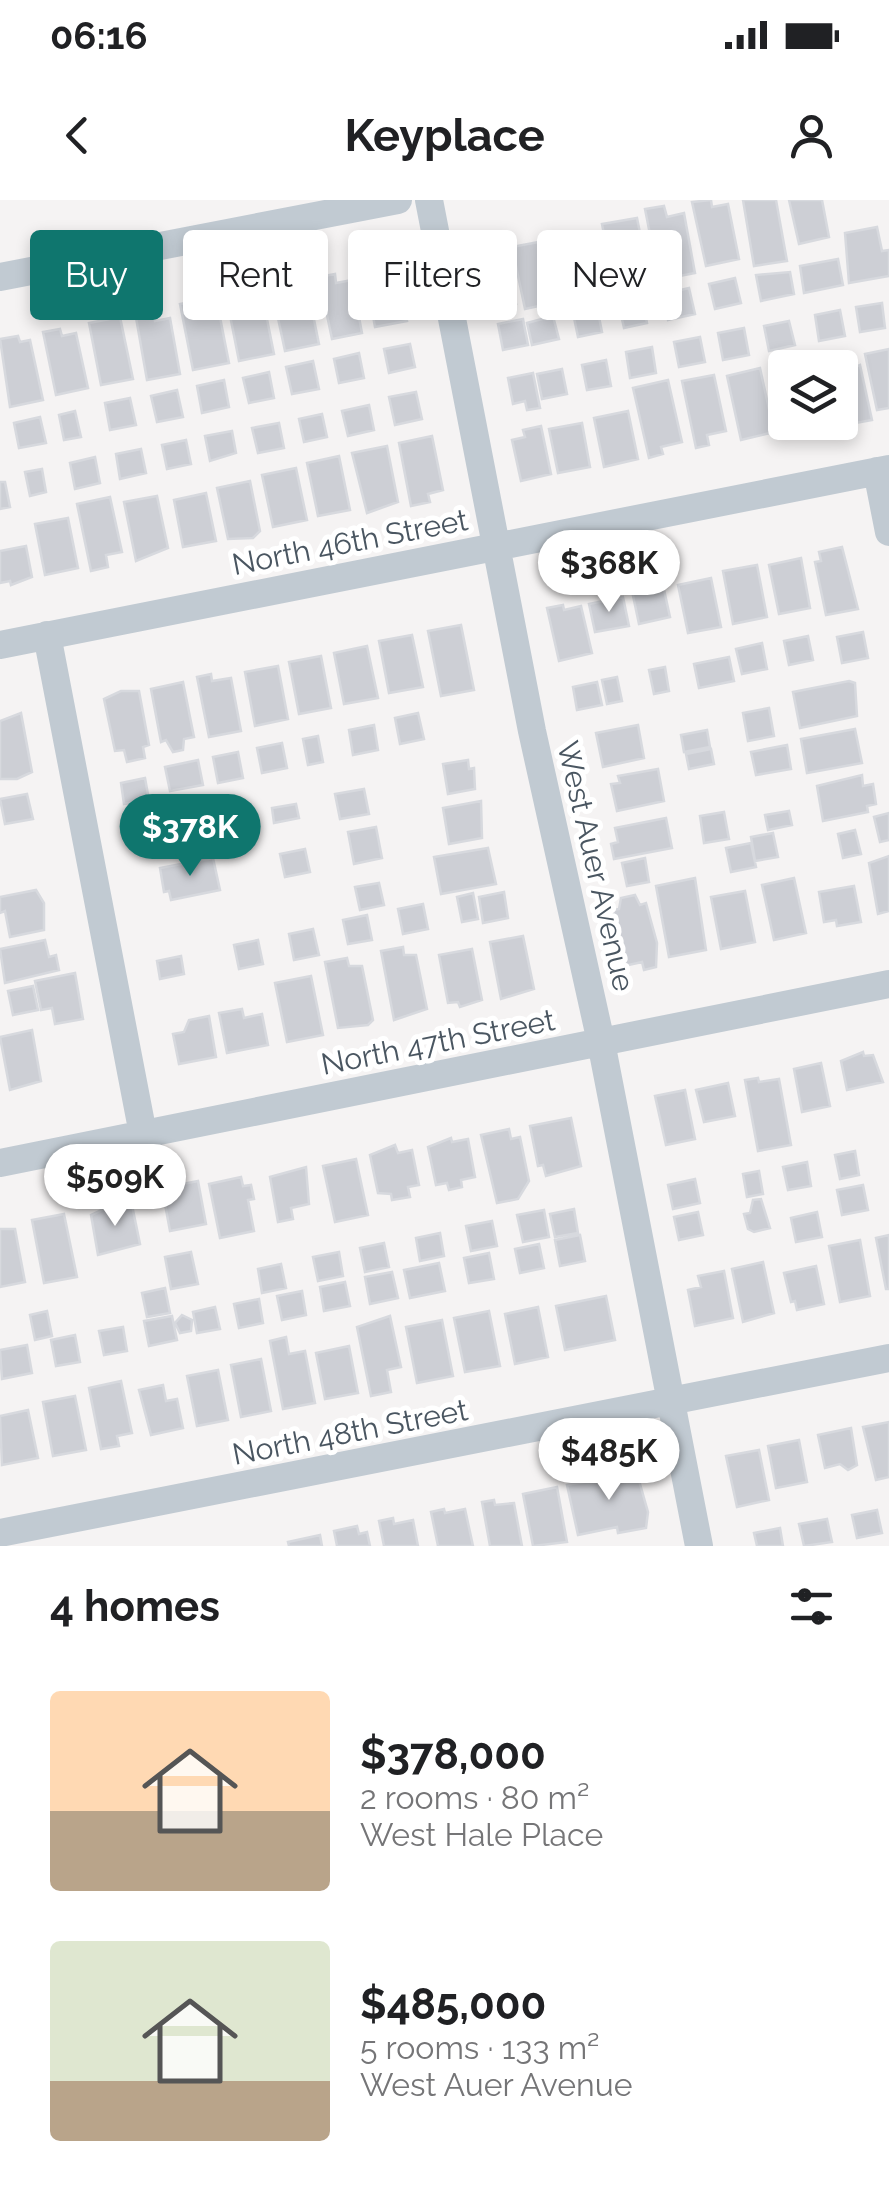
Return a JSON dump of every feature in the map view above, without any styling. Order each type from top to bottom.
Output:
[{"type":"street","points":[[0,277],[398,200]]},
{"type":"street","name":"West Auer Avenue","points":[[429,200],[496,546],[601,1042],[699,1546]]},
{"type":"street","points":[[883,470],[889,532]]},
{"type":"street","name":"North 46th Street","points":[[0,645],[883,470]]},
{"type":"street","points":[[47,636],[143,1134]]},
{"type":"street","name":"North 47th Street","points":[[0,1163],[889,984]]},
{"type":"street","name":"North 48th Street","points":[[0,1533],[889,1358]]},
{"type":"building","points":[[711,200],[712,207],[728,204],[739,259],[706,266],[692,202]]},
{"type":"building","points":[[743,200],[776,200],[787,261],[754,266]]},
{"type":"building","points":[[789,200],[822,200],[829,237],[799,244]]},
{"type":"building","points":[[664,206],[667,217],[684,213],[695,273],[682,276],[682,230],[649,230],[645,209]]},
{"type":"building","points":[[637,218],[639,230],[603,230],[602,224]]},
{"type":"building","points":[[877,227],[882,251],[889,250],[889,276],[849,283],[845,233]]},
{"type":"building","points":[[537,242],[537,306],[525,309],[517,271],[517,246]]},
{"type":"building","points":[[838,259],[843,285],[804,293],[800,266]]},
{"type":"building","points":[[790,272],[794,294],[761,301],[756,275]]},
{"type":"building","points":[[335,274],[336,283],[348,281],[348,320],[360,320],[362,333],[332,339],[328,275]]},
{"type":"building","points":[[735,278],[741,303],[715,309],[709,284]]},
{"type":"building","points":[[689,288],[695,314],[682,317],[682,290]]},
{"type":"building","points":[[882,303],[885,328],[860,332],[856,307]]},
{"type":"building","points":[[840,310],[845,336],[819,341],[815,315]]},
{"type":"building","points":[[170,318],[180,374],[147,380],[136,320]]},
{"type":"building","points":[[523,319],[528,345],[503,350],[498,324]]},
{"type":"building","points":[[121,320],[133,379],[101,385],[89,323]]},
{"type":"building","points":[[183,320],[221,320],[229,363],[193,370]]},
{"type":"building","points":[[231,320],[267,320],[274,354],[239,361]]},
{"type":"building","points":[[278,320],[314,320],[319,344],[285,351]]},
{"type":"building","points":[[374,320],[407,320],[407,321],[375,327]]},
{"type":"building","points":[[554,320],[559,339],[532,345],[527,323]]},
{"type":"building","points":[[574,320],[600,320],[602,332],[578,337]]},
{"type":"building","points":[[622,320],[646,320],[647,323],[624,328]]},
{"type":"building","points":[[789,321],[795,345],[769,350],[764,326]]},
{"type":"building","points":[[744,328],[749,355],[723,360],[718,333]]},
{"type":"building","points":[[60,329],[62,336],[76,333],[88,388],[56,395],[43,332]]},
{"type":"building","points":[[18,336],[20,342],[30,340],[43,400],[10,407],[0,339]]},
{"type":"building","points":[[700,337],[705,362],[679,367],[674,342]]},
{"type":"building","points":[[410,344],[415,367],[389,373],[384,349]]},
{"type":"building","points":[[652,347],[656,373],[630,378],[626,352]]},
{"type":"building","points":[[889,349],[889,408],[877,410],[865,354]]},
{"type":"building","points":[[359,353],[364,378],[339,383],[334,359]]},
{"type":"building","points":[[606,360],[611,386],[587,390],[582,365]]},
{"type":"building","points":[[313,361],[319,389],[292,394],[286,367]]},
{"type":"building","points":[[858,366],[872,420],[858,423]]},
{"type":"building","points":[[760,368],[768,405],[768,433],[741,440],[727,376]]},
{"type":"building","points":[[562,369],[567,394],[542,399],[537,374]]},
{"type":"building","points":[[269,372],[274,398],[249,403],[243,378]]},
{"type":"building","points":[[533,373],[540,408],[527,410],[525,401],[513,404],[508,378]]},
{"type":"building","points":[[714,375],[726,431],[707,435],[709,445],[696,448],[682,381]]},
{"type":"building","points":[[224,380],[229,407],[202,413],[197,386]]},
{"type":"building","points":[[668,380],[682,442],[661,447],[663,454],[649,458],[633,388]]},
{"type":"building","points":[[177,390],[183,417],[157,422],[151,396]]},
{"type":"building","points":[[416,392],[422,419],[395,425],[389,397]]},
{"type":"building","points":[[130,398],[136,425],[110,430],[105,403]]},
{"type":"building","points":[[369,405],[374,430],[348,436],[342,411]]},
{"type":"building","points":[[75,411],[81,437],[64,440],[59,415]]},
{"type":"building","points":[[628,411],[638,459],[604,467],[594,418]]},
{"type":"building","points":[[322,414],[327,437],[304,442],[299,419]]},
{"type":"building","points":[[40,417],[46,443],[19,448],[14,423]]},
{"type":"building","points":[[279,423],[284,448],[258,453],[252,428]]},
{"type":"building","points":[[582,423],[590,467],[558,473],[549,429]]},
{"type":"building","points":[[541,426],[551,474],[521,481],[512,440],[525,437],[523,430]]},
{"type":"building","points":[[232,431],[236,453],[210,461],[205,436]]},
{"type":"building","points":[[432,436],[443,490],[428,494],[430,502],[411,506],[399,443]]},
{"type":"building","points":[[186,440],[191,464],[167,469],[162,445]]},
{"type":"building","points":[[387,446],[398,502],[367,513],[352,453]]},
{"type":"building","points":[[141,449],[146,473],[120,479],[116,454]]},
{"type":"building","points":[[339,456],[350,510],[318,516],[307,463]]},
{"type":"building","points":[[95,457],[100,483],[75,489],[70,463]]},
{"type":"building","points":[[296,468],[307,520],[273,527],[262,475]]},
{"type":"building","points":[[42,469],[46,492],[30,496],[25,472]]},
{"type":"building","points":[[250,481],[260,531],[253,538],[228,539],[217,488]]},
{"type":"building","points":[[0,482],[5,482],[10,507],[0,509]]},
{"type":"building","points":[[206,493],[216,541],[183,547],[174,500]]},
{"type":"building","points":[[157,496],[168,548],[136,561],[124,502]]},
{"type":"building","points":[[110,497],[122,552],[106,555],[108,567],[91,571],[77,504]]},
{"type":"building","points":[[68,518],[78,568],[45,575],[35,524]]},
{"type":"building","points":[[26,546],[32,577],[11,585],[10,581],[0,583],[0,551]]},
{"type":"building","points":[[842,547],[858,609],[826,615],[815,562],[821,561],[819,552]]},
{"type":"building","points":[[801,558],[810,608],[779,614],[769,565]]},
{"type":"building","points":[[757,565],[767,617],[733,624],[723,571]]},
{"type":"building","points":[[711,578],[721,627],[688,633],[678,585]]},
{"type":"building","points":[[663,585],[670,617],[639,624],[632,591]]},
{"type":"building","points":[[623,597],[629,626],[595,632],[589,604]]},
{"type":"building","points":[[563,605],[564,610],[581,606],[592,653],[559,661],[547,608]]},
{"type":"building","points":[[461,625],[474,690],[441,696],[428,631]]},
{"type":"building","points":[[863,632],[868,658],[842,663],[837,637]]},
{"type":"building","points":[[412,635],[423,687],[389,693],[379,641]]},
{"type":"building","points":[[808,636],[813,660],[789,665],[784,641]]},
{"type":"building","points":[[762,643],[767,669],[742,674],[736,649]]},
{"type":"building","points":[[367,646],[378,698],[344,704],[334,653]]},
{"type":"building","points":[[321,656],[331,708],[299,714],[289,662]]},
{"type":"building","points":[[729,657],[734,681],[699,688],[694,664]]},
{"type":"building","points":[[278,666],[288,719],[255,726],[245,672]]},
{"type":"building","points":[[665,667],[669,691],[654,694],[649,670]]},
{"type":"building","points":[[211,674],[212,681],[231,678],[241,731],[209,737],[197,677]]},
{"type":"building","points":[[617,677],[622,701],[607,704],[602,680]]},
{"type":"building","points":[[183,682],[194,737],[184,739],[183,750],[173,752],[166,740],[161,742],[151,689]]},
{"type":"building","points":[[597,682],[602,705],[577,710],[573,687]]},
{"type":"building","points":[[855,683],[857,716],[800,728],[793,692]]},
{"type":"building","points":[[121,691],[139,691],[149,745],[143,747],[145,758],[127,762],[124,750],[115,751],[104,699]]},
{"type":"building","points":[[769,708],[774,736],[748,741],[743,713]]},
{"type":"building","points":[[21,713],[32,772],[17,779],[0,779],[0,721]]},
{"type":"building","points":[[418,713],[424,739],[400,744],[395,718]]},
{"type":"building","points":[[374,725],[378,750],[353,755],[349,730]]},
{"type":"building","points":[[638,725],[644,758],[603,767],[596,733]]},
{"type":"building","points":[[855,729],[862,763],[807,773],[801,739]]},
{"type":"building","points":[[707,730],[710,747],[684,752],[681,735]]},
{"type":"building","points":[[318,736],[323,762],[308,765],[303,739]]},
{"type":"building","points":[[282,743],[287,768],[262,773],[257,748]]},
{"type":"building","points":[[787,745],[791,769],[756,775],[751,752]]},
{"type":"building","points":[[711,749],[714,764],[689,769],[686,754]]},
{"type":"building","points":[[238,752],[243,778],[218,783],[213,757]]},
{"type":"building","points":[[198,760],[203,785],[170,791],[165,767]]},
{"type":"building","points":[[468,760],[469,769],[474,768],[475,789],[448,794],[443,764]]},
{"type":"building","points":[[658,769],[664,801],[617,811],[611,784],[620,783],[618,776]]},
{"type":"building","points":[[862,775],[863,786],[873,784],[876,804],[867,806],[868,812],[823,821],[817,786]]},
{"type":"building","points":[[145,778],[149,800],[124,804],[121,783]]},
{"type":"building","points":[[364,789],[369,814],[340,819],[335,794]]},
{"type":"building","points":[[27,794],[33,819],[5,824],[0,799]]},
{"type":"building","points":[[481,801],[482,838],[449,844],[443,808]]},
{"type":"building","points":[[296,804],[299,818],[274,823],[272,808]]},
{"type":"building","points":[[789,811],[792,825],[768,830],[765,815]]},
{"type":"building","points":[[724,812],[729,839],[704,843],[700,816]]},
{"type":"building","points":[[184,813],[190,847],[162,852],[154,833],[159,832],[156,818]]},
{"type":"building","points":[[889,813],[889,840],[880,842],[874,817]]},
{"type":"building","points":[[666,818],[672,848],[614,859],[611,844],[618,842],[615,828]]},
{"type":"building","points":[[376,827],[382,858],[354,864],[348,832]]},
{"type":"building","points":[[855,830],[861,854],[843,858],[838,834]]},
{"type":"building","points":[[773,833],[778,857],[755,861],[751,837]]},
{"type":"building","points":[[751,843],[756,867],[731,872],[726,848]]},
{"type":"building","points":[[488,848],[496,884],[441,894],[434,857]]},
{"type":"building","points":[[305,849],[310,872],[285,877],[280,854]]},
{"type":"building","points":[[889,856],[889,911],[878,914],[869,863]]},
{"type":"building","points":[[213,858],[220,890],[171,900],[169,891],[164,892],[160,868]]},
{"type":"building","points":[[645,858],[649,882],[627,886],[622,863]]},
{"type":"building","points":[[695,878],[706,950],[669,957],[656,886]]},
{"type":"building","points":[[794,878],[806,933],[774,940],[762,885]]},
{"type":"building","points":[[379,883],[384,905],[360,910],[355,887]]},
{"type":"building","points":[[854,886],[861,922],[837,926],[836,920],[824,922],[819,892]]},
{"type":"building","points":[[36,890],[44,903],[44,930],[10,937],[5,911],[0,913],[0,897]]},
{"type":"building","points":[[745,891],[755,942],[721,949],[711,897]]},
{"type":"building","points":[[504,892],[508,918],[483,923],[479,897]]},
{"type":"building","points":[[473,893],[478,919],[462,922],[457,897]]},
{"type":"building","points":[[635,895],[640,905],[646,903],[657,943],[656,967],[644,970],[642,962],[624,966],[613,910],[619,909],[621,898]]},
{"type":"building","points":[[423,904],[428,929],[403,934],[398,909]]},
{"type":"building","points":[[367,915],[372,940],[348,944],[343,920]]},
{"type":"building","points":[[313,929],[319,955],[294,960],[289,934]]},
{"type":"building","points":[[523,936],[534,989],[501,999],[490,942]]},
{"type":"building","points":[[45,940],[49,957],[56,955],[59,970],[5,983],[0,949]]},
{"type":"building","points":[[258,940],[263,964],[239,969],[234,945]]},
{"type":"building","points":[[403,947],[404,955],[416,955],[427,1009],[394,1020],[381,951]]},
{"type":"building","points":[[472,949],[482,1000],[460,1007],[458,1002],[448,1003],[439,955]]},
{"type":"building","points":[[181,956],[184,974],[160,979],[157,961]]},
{"type":"building","points":[[347,958],[349,966],[362,966],[373,1020],[368,1025],[338,1028],[325,962]]},
{"type":"building","points":[[75,973],[83,1019],[55,1024],[52,1008],[41,1010],[35,981]]},
{"type":"building","points":[[311,976],[323,1035],[287,1042],[275,983]]},
{"type":"building","points":[[33,986],[38,1010],[13,1015],[8,991]]},
{"type":"building","points":[[242,1009],[244,1018],[262,1014],[268,1045],[227,1053],[219,1013]]},
{"type":"building","points":[[209,1016],[216,1057],[179,1064],[173,1034],[184,1032],[189,1020]]},
{"type":"building","points":[[32,1030],[41,1081],[10,1090],[0,1037]]},
{"type":"building","points":[[863,1052],[864,1056],[873,1055],[883,1082],[847,1090],[841,1061]]},
{"type":"building","points":[[821,1063],[830,1106],[802,1112],[794,1069]]},
{"type":"building","points":[[758,1078],[759,1082],[779,1079],[791,1145],[758,1151],[745,1080]]},
{"type":"building","points":[[728,1083],[735,1116],[704,1122],[696,1090]]},
{"type":"building","points":[[685,1090],[695,1139],[666,1145],[655,1096]]},
{"type":"building","points":[[571,1118],[581,1166],[546,1176],[543,1165],[538,1166],[530,1126]]},
{"type":"building","points":[[509,1129],[511,1139],[520,1137],[529,1181],[518,1199],[497,1203],[481,1135]]},
{"type":"building","points":[[451,1138],[452,1142],[468,1139],[475,1177],[461,1180],[462,1187],[449,1190],[447,1183],[436,1185],[428,1147]]},
{"type":"building","points":[[395,1145],[398,1153],[412,1150],[419,1185],[408,1187],[410,1197],[392,1200],[391,1194],[378,1193],[370,1155]]},
{"type":"building","points":[[855,1151],[859,1175],[840,1179],[835,1155]]},
{"type":"building","points":[[356,1159],[368,1215],[335,1222],[323,1166]]},
{"type":"building","points":[[807,1162],[811,1186],[788,1190],[783,1167]]},
{"type":"building","points":[[306,1167],[309,1204],[291,1208],[293,1219],[278,1222],[270,1177]]},
{"type":"building","points":[[759,1171],[763,1194],[747,1197],[743,1174]]},
{"type":"building","points":[[241,1177],[243,1186],[251,1185],[254,1199],[248,1200],[254,1231],[220,1238],[209,1184]]},
{"type":"building","points":[[695,1179],[700,1203],[673,1209],[668,1185]]},
{"type":"building","points":[[198,1181],[206,1224],[170,1231],[162,1188]]},
{"type":"building","points":[[863,1185],[868,1210],[842,1215],[837,1190]]},
{"type":"building","points":[[761,1199],[770,1228],[754,1232],[748,1229],[744,1214],[750,1213],[753,1200]]},
{"type":"building","points":[[116,1203],[117,1208],[132,1205],[140,1244],[98,1255],[91,1215]]},
{"type":"building","points":[[574,1209],[578,1233],[555,1237],[550,1214]]},
{"type":"building","points":[[544,1210],[549,1237],[523,1242],[517,1215]]},
{"type":"building","points":[[698,1212],[703,1235],[679,1240],[674,1217]]},
{"type":"building","points":[[817,1212],[822,1237],[796,1242],[791,1218]]},
{"type":"building","points":[[64,1214],[77,1277],[44,1283],[32,1220]]},
{"type":"building","points":[[492,1221],[497,1246],[471,1251],[466,1226]]},
{"type":"building","points":[[0,1229],[15,1229],[25,1282],[0,1287]]},
{"type":"building","points":[[440,1233],[444,1256],[420,1261],[416,1238]]},
{"type":"building","points":[[580,1235],[585,1261],[560,1266],[555,1240]]},
{"type":"building","points":[[889,1235],[889,1289],[886,1289],[876,1238]]},
{"type":"building","points":[[860,1240],[870,1296],[840,1302],[829,1246]]},
{"type":"building","points":[[384,1243],[389,1267],[365,1272],[360,1248]]},
{"type":"building","points":[[539,1244],[544,1268],[520,1273],[515,1249]]},
{"type":"building","points":[[191,1252],[198,1284],[171,1289],[165,1257]]},
{"type":"building","points":[[339,1252],[343,1276],[318,1281],[313,1257]]},
{"type":"building","points":[[489,1253],[494,1279],[469,1283],[464,1258]]},
{"type":"building","points":[[763,1262],[774,1313],[743,1322],[732,1269]]},
{"type":"building","points":[[439,1263],[445,1291],[410,1298],[404,1270]]},
{"type":"building","points":[[281,1264],[286,1288],[262,1293],[258,1269]]},
{"type":"building","points":[[816,1266],[824,1304],[797,1310],[795,1301],[791,1302],[784,1273]]},
{"type":"building","points":[[724,1271],[733,1318],[695,1326],[688,1290],[701,1287],[698,1276]]},
{"type":"building","points":[[392,1272],[398,1298],[370,1304],[365,1277]]},
{"type":"building","points":[[345,1282],[350,1306],[324,1311],[320,1287]]},
{"type":"building","points":[[165,1288],[170,1313],[147,1317],[142,1293]]},
{"type":"building","points":[[302,1291],[306,1315],[282,1320],[277,1296]]},
{"type":"building","points":[[606,1296],[615,1340],[565,1350],[556,1306]]},
{"type":"building","points":[[259,1299],[263,1323],[239,1328],[234,1304]]},
{"type":"building","points":[[215,1307],[220,1329],[197,1333],[193,1312]]},
{"type":"building","points":[[538,1307],[548,1357],[515,1364],[505,1314]]},
{"type":"building","points":[[47,1311],[52,1336],[35,1340],[30,1315]]},
{"type":"building","points":[[489,1311],[500,1366],[465,1372],[454,1318]]},
{"type":"building","points":[[182,1315],[192,1320],[191,1331],[180,1333],[175,1323]]},
{"type":"building","points":[[172,1316],[177,1340],[149,1346],[144,1321]]},
{"type":"building","points":[[390,1316],[401,1367],[387,1370],[391,1392],[371,1396],[357,1327]]},
{"type":"building","points":[[442,1320],[453,1376],[417,1383],[406,1327]]},
{"type":"building","points":[[123,1327],[127,1351],[104,1355],[99,1331]]},
{"type":"building","points":[[75,1335],[80,1362],[56,1366],[51,1340]]},
{"type":"building","points":[[286,1337],[289,1354],[305,1351],[315,1403],[283,1409],[270,1341]]},
{"type":"building","points":[[27,1345],[32,1373],[2,1379],[0,1350]]},
{"type":"building","points":[[349,1346],[358,1393],[325,1399],[316,1353]]},
{"type":"building","points":[[261,1359],[271,1411],[241,1417],[231,1365]]},
{"type":"building","points":[[218,1370],[228,1420],[197,1426],[187,1376]]},
{"type":"building","points":[[121,1381],[132,1433],[117,1436],[119,1446],[101,1449],[89,1388]]},
{"type":"building","points":[[163,1385],[166,1401],[177,1399],[183,1428],[151,1435],[139,1390]]},
{"type":"building","points":[[75,1396],[86,1450],[53,1456],[43,1402]]},
{"type":"building","points":[[28,1410],[38,1458],[2,1465],[0,1416]]},
{"type":"building","points":[[889,1422],[889,1477],[876,1480],[863,1427]]},
{"type":"building","points":[[851,1428],[857,1465],[848,1470],[840,1464],[825,1468],[818,1435]]},
{"type":"building","points":[[799,1440],[807,1482],[776,1488],[768,1446]]},
{"type":"building","points":[[759,1450],[769,1500],[737,1507],[726,1456]]},
{"type":"building","points":[[608,1470],[609,1476],[636,1470],[648,1512],[646,1528],[618,1533],[617,1527],[578,1535],[567,1485],[595,1480],[594,1473]]},
{"type":"building","points":[[557,1487],[567,1542],[533,1546],[523,1494]]},
{"type":"building","points":[[494,1500],[495,1505],[514,1503],[522,1546],[490,1546],[482,1502]]},
{"type":"building","points":[[444,1509],[445,1513],[465,1509],[473,1546],[438,1546],[431,1512]]},
{"type":"building","points":[[877,1510],[882,1533],[857,1538],[852,1515]]},
{"type":"building","points":[[393,1518],[394,1524],[413,1520],[418,1546],[384,1546],[379,1521]]},
{"type":"building","points":[[827,1519],[832,1542],[804,1546],[799,1524]]},
{"type":"building","points":[[357,1526],[359,1534],[367,1532],[370,1546],[337,1546],[334,1531]]},
{"type":"building","points":[[780,1528],[783,1546],[757,1546],[754,1533]]},
{"type":"building","points":[[320,1535],[322,1546],[289,1546],[288,1542]]}]
